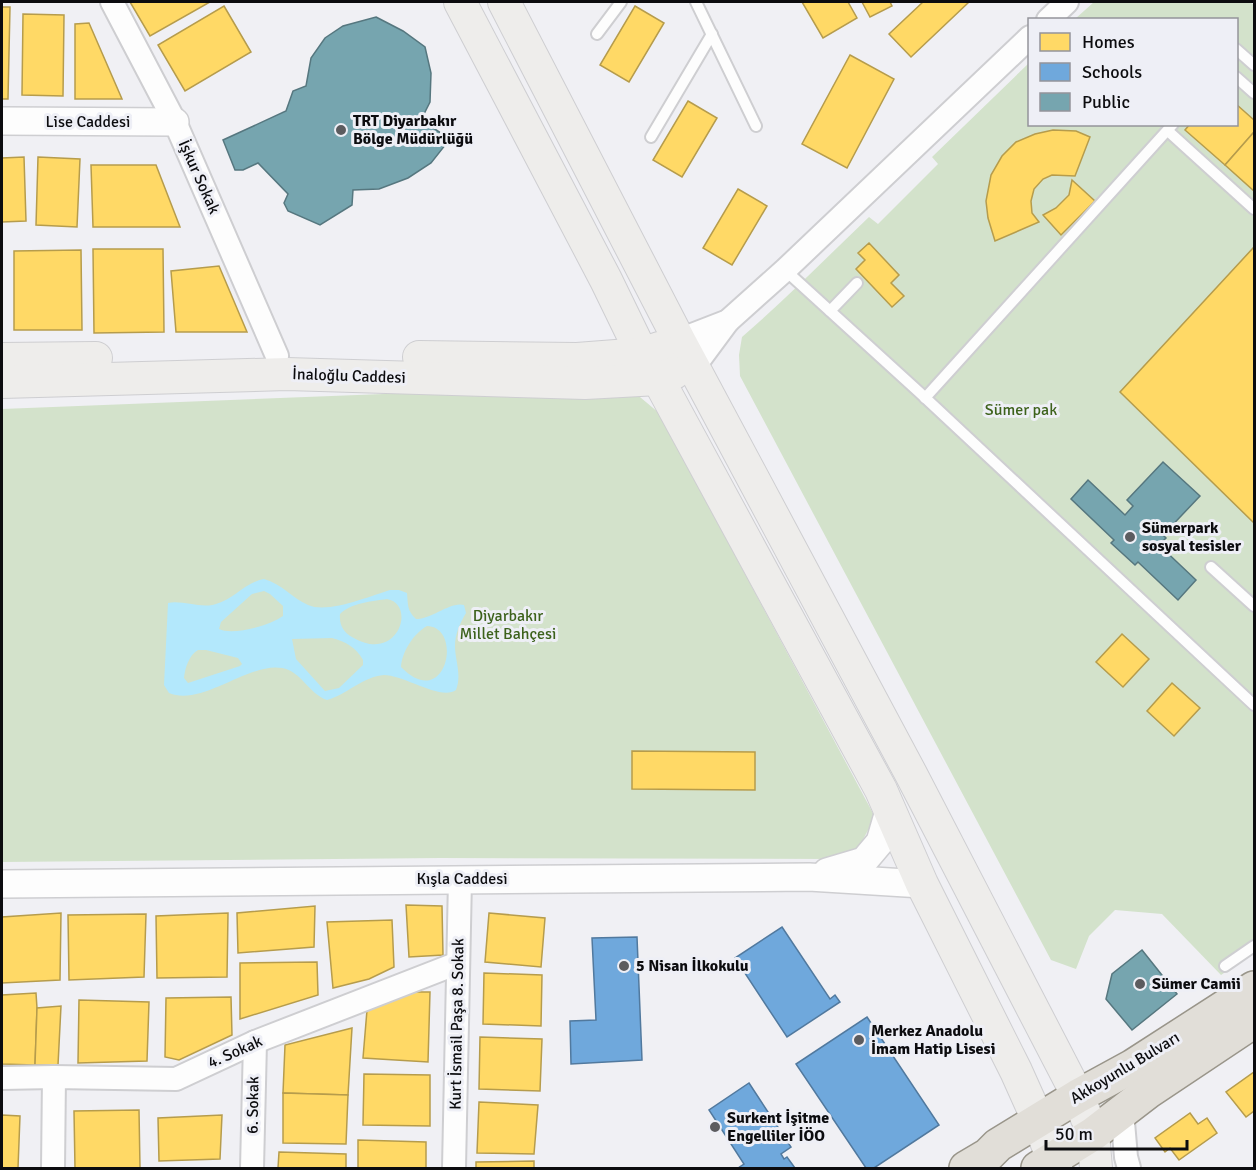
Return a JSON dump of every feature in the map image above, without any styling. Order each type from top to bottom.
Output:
[{"type":"main road","points":[[460,2],[650,367],[881,790],[922,884],[1016,1071],[1038,1120],[1049,1165]]},
{"type":"main road","points":[[504,2],[679,340],[1078,1096],[1093,1134],[1096,1168]]},
{"type":"main road","name":"İnaloğlu Caddesi","points":[[2,382],[287,374],[585,383],[650,367],[679,340]]},
{"type":"main road","name":"İnaloğlu Caddesi","points":[[2,359],[277,356],[577,359],[650,367],[694,367]]},
{"type":"main road","name":"Akkoyunlu Bulvarı","points":[[966,1168],[988,1155],[998,1144],[1133,1066],[1254,988]]},
{"type":"main road","name":"Akkoyunlu Bulvarı","points":[[1049,1165],[1149,1091],[1254,1021]]},
{"type":"street","name":"İşkur Sokak","points":[[112,2],[175,122],[277,356]]},
{"type":"street","points":[[1050,18],[1067,2]]},
{"type":"street","points":[[694,367],[728,321],[785,270],[1028,38]]},
{"type":"street","name":"Lise Caddesi","points":[[2,122],[175,122]]},
{"type":"street","points":[[679,340],[728,321]]},
{"type":"street","points":[[809,877],[864,861],[880,842],[889,812]]},
{"type":"street","name":"Kışla Caddesi","points":[[2,884],[809,877],[922,884]]},
{"type":"street","name":"Kurt İsmail Paşa 8. Sokak","points":[[454,1168],[460,879]]},
{"type":"street","name":"4. Sokak","points":[[2,1078],[176,1080],[255,1042],[458,963]]},
{"type":"street","name":"6. Sokak","points":[[252,1168],[255,1042]]},
{"type":"street","points":[[53,1168],[54,1077]]},
{"type":"street","points":[[1122,1111],[1129,1168]]},
{"type":"lane","points":[[597,34],[621,2]]},
{"type":"lane","points":[[696,2],[756,126]]},
{"type":"lane","points":[[651,137],[712,34]]},
{"type":"lane","points":[[1238,51],[1254,65]]},
{"type":"lane","points":[[1238,79],[1254,93]]},
{"type":"lane","points":[[925,398],[1170,128],[1254,209]]},
{"type":"lane","points":[[785,270],[1254,705]]},
{"type":"lane","points":[[830,311],[857,283]]},
{"type":"lane","points":[[1211,567],[1254,606]]},
{"type":"lane","points":[[1225,966],[1254,946]]},
{"type":"green space","name":"Sümer pak","points":[[1094,2],[1250,2],[1254,5],[1254,953],[1221,975],[1162,914],[1115,910],[1089,936],[1076,969],[1051,960],[740,376],[739,355],[742,337],[869,217],[878,224],[938,164],[932,157],[1028,64],[1028,126],[1238,126],[1238,18],[1076,18]]},
{"type":"green space","name":"Diyarbakır Millet Bahçesi","points":[[634,392],[659,413],[875,817],[858,849],[835,859],[440,858],[2,862],[2,409],[409,393]]},
{"type":"water","points":[[264,579],[270,581],[302,602],[316,607],[337,606],[390,590],[399,590],[407,593],[409,610],[416,619],[459,604],[464,605],[466,613],[458,629],[455,642],[458,673],[456,690],[449,693],[441,692],[384,675],[362,682],[327,700],[315,693],[295,673],[282,668],[269,668],[255,671],[196,694],[182,696],[169,693],[164,685],[168,603],[204,606],[216,604]],"holes":[[[264,591],[270,594],[283,606],[283,616],[252,629],[233,631],[219,629],[221,622],[252,594]],[[387,599],[396,603],[401,611],[398,630],[391,639],[381,644],[368,644],[352,637],[346,633],[340,621],[340,614],[345,610],[368,602]],[[427,626],[438,630],[445,639],[447,652],[445,664],[439,675],[429,680],[417,678],[401,667],[409,644]],[[332,638],[354,648],[363,660],[363,665],[339,688],[325,691],[296,659],[292,639]],[[198,650],[206,650],[238,658],[242,664],[188,683],[184,678],[192,655]]]},
{"type":"building: Homes","points":[[130,2],[210,2],[150,36]]},
{"type":"building: Homes","points":[[802,2],[848,2],[857,18],[823,38]]},
{"type":"building: Homes","points":[[862,2],[890,2],[892,6],[870,17]]},
{"type":"building: Homes","points":[[923,2],[969,2],[911,57],[889,34]]},
{"type":"building: Homes","points":[[224,6],[251,52],[185,91],[158,45]]},
{"type":"building: Homes","points":[[635,6],[664,23],[629,82],[600,65]]},
{"type":"building: Homes","points":[[2,7],[10,7],[8,99],[2,99]]},
{"type":"building: Homes","points":[[23,14],[64,15],[63,96],[22,95]]},
{"type":"building: Homes","points":[[89,23],[122,99],[75,99],[75,24]]},
{"type":"building: Homes","points":[[850,55],[894,79],[847,168],[802,144]]},
{"type":"building: Homes","points":[[688,101],[717,118],[682,177],[653,160]]},
{"type":"building: Homes","points":[[1238,106],[1254,120],[1254,132],[1225,165],[1185,130],[1188,126],[1238,126]]},
{"type":"building: Homes","points":[[1053,130],[1076,131],[1090,137],[1075,176],[1052,175],[1043,179],[1034,189],[1031,201],[1032,213],[1039,222],[995,241],[986,201],[991,175],[1002,156],[1016,142]]},
{"type":"building: Homes","points":[[1254,132],[1254,191],[1225,165]]},
{"type":"building: Homes","points":[[24,157],[26,221],[2,222],[2,158]]},
{"type":"building: Homes","points":[[38,157],[80,159],[77,227],[36,225]]},
{"type":"building: Homes","points":[[91,165],[156,165],[180,227],[93,227]]},
{"type":"building: Homes","points":[[1072,180],[1095,201],[1061,235],[1043,215],[1056,208],[1069,195]]},
{"type":"building: Homes","points":[[738,189],[767,206],[732,265],[703,248]]},
{"type":"building: Homes","points":[[869,243],[899,275],[891,283],[904,296],[892,307],[856,269],[865,260],[858,253]]},
{"type":"building: Homes","points":[[1254,247],[1254,523],[1120,392]]},
{"type":"building: Homes","points":[[93,249],[163,249],[164,332],[94,333]]},
{"type":"building: Homes","points":[[81,250],[82,330],[14,330],[14,251]]},
{"type":"building: Homes","points":[[219,266],[247,332],[176,332],[171,271]]},
{"type":"building: Homes","points":[[1122,634],[1149,659],[1123,687],[1096,662]]},
{"type":"building: Homes","points":[[1172,683],[1200,708],[1174,736],[1147,711]]},
{"type":"building: Homes","points":[[632,751],[755,752],[755,790],[632,789]]},
{"type":"building: Homes","points":[[406,905],[442,906],[443,955],[409,957]]},
{"type":"building: Homes","points":[[315,906],[314,947],[238,953],[237,913]]},
{"type":"building: Homes","points":[[61,913],[60,980],[2,983],[2,917]]},
{"type":"building: Homes","points":[[228,913],[227,977],[157,978],[156,916]]},
{"type":"building: Homes","points":[[489,913],[545,918],[541,967],[485,962]]},
{"type":"building: Homes","points":[[146,914],[144,977],[69,980],[68,915]]},
{"type":"building: Homes","points":[[392,920],[394,967],[369,979],[333,988],[327,922]]},
{"type":"building: Homes","points":[[317,962],[318,995],[240,1019],[240,963]]},
{"type":"building: Homes","points":[[484,973],[542,975],[541,1026],[483,1024]]},
{"type":"building: Homes","points":[[408,992],[430,992],[428,1062],[363,1058],[367,1010]]},
{"type":"building: Homes","points":[[36,993],[35,1065],[2,1064],[2,995]]},
{"type":"building: Homes","points":[[231,997],[232,1035],[179,1060],[165,1057],[166,998]]},
{"type":"building: Homes","points":[[79,1000],[149,1002],[147,1061],[78,1063]]},
{"type":"building: Homes","points":[[61,1006],[58,1065],[35,1065],[37,1008]]},
{"type":"building: Homes","points":[[352,1028],[348,1095],[283,1093],[285,1045]]},
{"type":"building: Homes","points":[[480,1037],[542,1039],[540,1091],[479,1089]]},
{"type":"building: Homes","points":[[1254,1072],[1254,1111],[1246,1117],[1226,1092]]},
{"type":"building: Homes","points":[[364,1074],[430,1075],[430,1126],[363,1125]]},
{"type":"building: Homes","points":[[283,1093],[348,1095],[346,1144],[283,1143]]},
{"type":"building: Homes","points":[[479,1102],[538,1105],[534,1154],[477,1153]]},
{"type":"building: Homes","points":[[139,1110],[140,1168],[75,1168],[74,1111]]},
{"type":"building: Homes","points":[[1190,1113],[1198,1124],[1207,1118],[1217,1133],[1179,1160],[1170,1148],[1165,1152],[1155,1138]]},
{"type":"building: Homes","points":[[2,1115],[20,1116],[18,1168],[2,1168]]},
{"type":"building: Homes","points":[[222,1115],[220,1159],[159,1161],[158,1118]]},
{"type":"building: Homes","points":[[358,1140],[426,1142],[426,1168],[358,1168]]},
{"type":"building: Homes","points":[[279,1152],[346,1154],[346,1168],[278,1168]]},
{"type":"building: Homes","points":[[534,1161],[534,1168],[476,1168],[476,1162]]},
{"type":"building: Schools","points":[[782,927],[830,999],[835,995],[840,1002],[787,1037],[735,958]]},
{"type":"building: Schools","points":[[637,937],[642,1060],[571,1064],[570,1021],[596,1020],[592,938]]},
{"type":"building: Schools","points":[[867,1017],[939,1125],[874,1168],[866,1168],[796,1064]]},
{"type":"building: Schools","points":[[749,1083],[791,1147],[781,1154],[784,1159],[787,1157],[795,1168],[738,1168],[744,1164],[709,1110]]},
{"type":"building: Public","name":"TRT Diyarbakır Bölge Müdürlüğü","points":[[376,17],[403,31],[425,47],[431,73],[430,102],[421,120],[450,139],[431,163],[408,178],[379,189],[353,190],[352,205],[320,225],[288,211],[284,203],[288,194],[258,163],[243,170],[235,170],[223,140],[286,111],[293,91],[306,86],[311,58],[325,38],[343,26]]},
{"type":"building: Public","points":[[1163,462],[1200,496],[1163,535],[1166,538],[1159,545],[1196,580],[1178,600],[1138,562],[1135,565],[1111,543],[1114,540],[1071,499],[1088,480],[1125,515],[1133,506],[1127,500]]},
{"type":"building: Public","name":"Sümer Camii","points":[[1142,950],[1177,994],[1132,1030],[1106,999],[1112,974]]},
{"type":"place","name":"TRT Diyarbakır Bölge Müdürlüğü","points":[[341,130]]},
{"type":"place","name":"Sümerpark sosyal tesisler","points":[[1130,537]]},
{"type":"place","name":"5 Nisan İlkokulu","points":[[624,966]]},
{"type":"place","name":"Sümer Camii","points":[[1140,984]]},
{"type":"place","name":"Merkez Anadolu İmam Hatip Lisesi","points":[[859,1040]]},
{"type":"place","name":"Surkent İşitme Engelliler İÖO","points":[[715,1127]]}]
